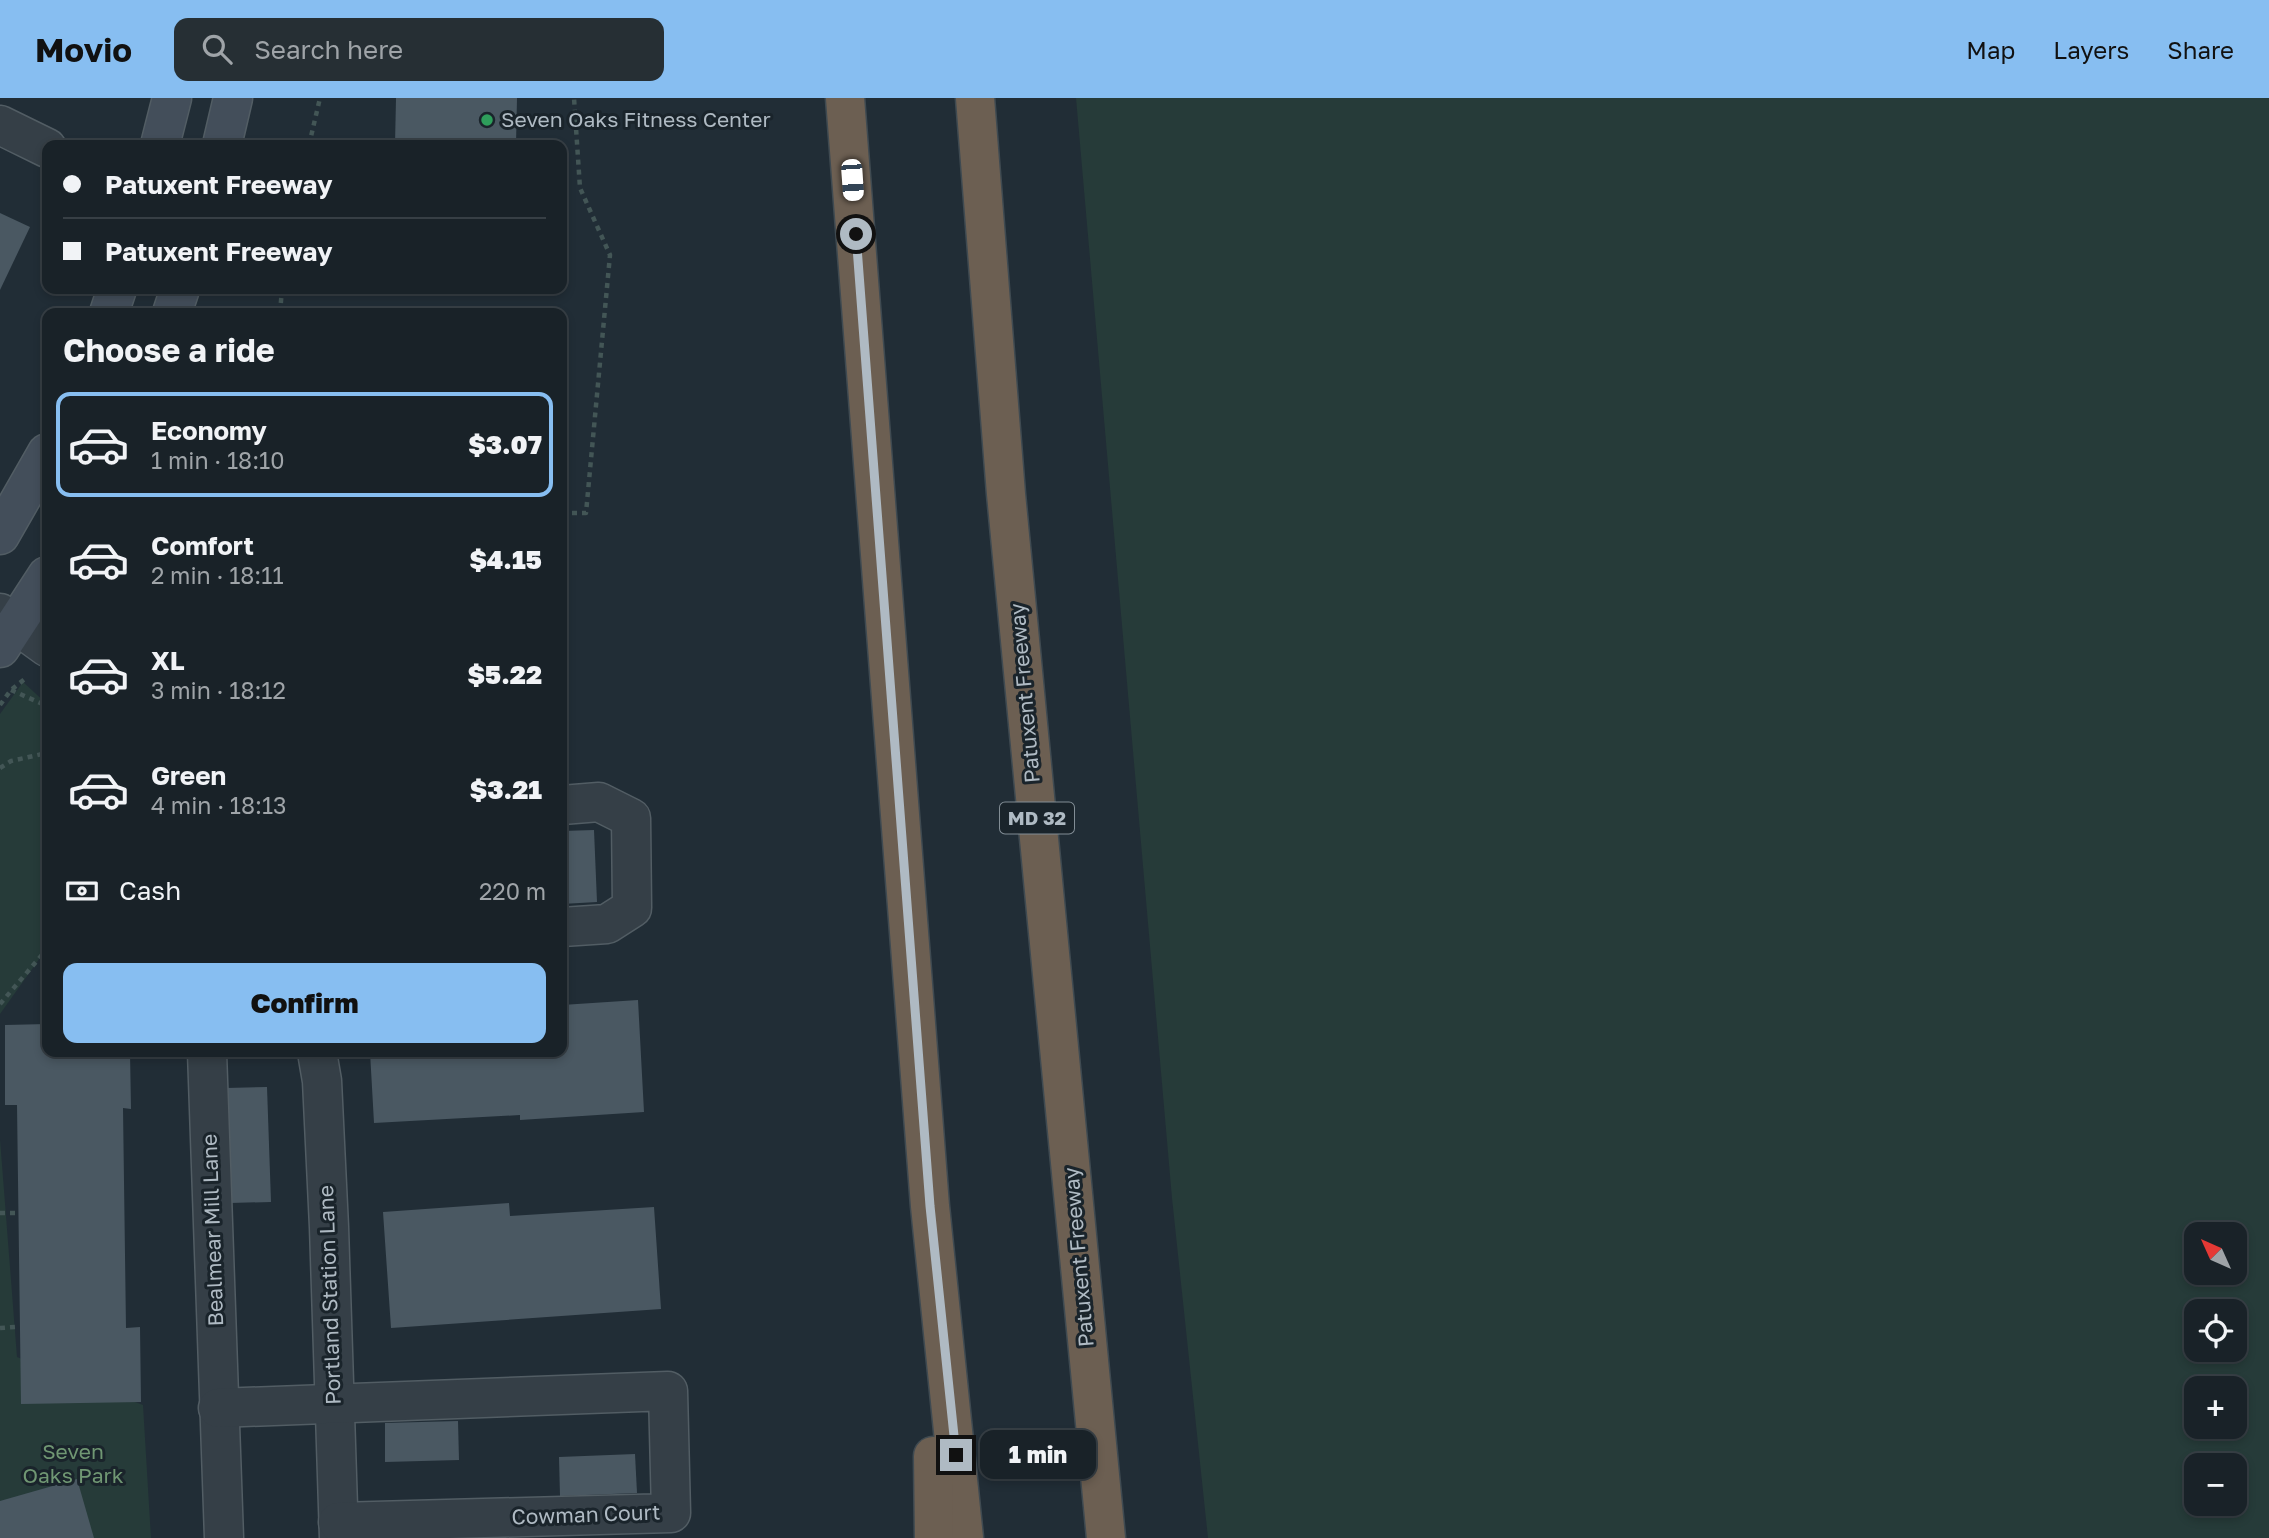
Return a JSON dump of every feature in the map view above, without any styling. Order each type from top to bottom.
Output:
[{"type":"highway","points":[[845,98],[930,1206],[964,1538]]},
{"type":"highway","name":"Patuxent Freeway","points":[[975,98],[1007,508],[1106,1538]]},
{"type":"highway","points":[[930,1206],[934,1538]]},
{"type":"street","points":[[161,140],[172,98]]},
{"type":"street","points":[[223,140],[233,98]]},
{"type":"street","points":[[0,125],[42,146]]},
{"type":"street","points":[[0,535],[42,462]]},
{"type":"street","points":[[42,582],[5,629],[42,646]]},
{"type":"street","points":[[567,805],[599,802],[631,818],[632,908],[607,924],[567,927]]},
{"type":"street","name":"Bealmear Mill Lane","points":[[207,1057],[223,1538]]},
{"type":"street","name":"Portland Station Lane","points":[[318,1057],[322,1081],[338,1530]]},
{"type":"street","name":"Cowman Court","points":[[334,1403],[668,1391],[671,1513],[338,1530]]},
{"type":"street","points":[[218,1408],[334,1403]]},
{"type":"path","points":[[310,140],[320,98]]},
{"type":"path","points":[[567,513],[586,513],[610,255],[580,188],[574,98]]},
{"type":"path","points":[[0,705],[11,690],[23,682]]},
{"type":"path","points":[[11,690],[42,704]]},
{"type":"path","points":[[0,768],[11,761],[42,754]]},
{"type":"path","points":[[0,1004],[42,955]]},
{"type":"path","points":[[0,1213],[18,1213]]},
{"type":"path","points":[[0,1328],[15,1327]]},
{"type":"green space","points":[[1076,98],[2269,98],[2269,1538],[1208,1538],[1172,1198]]},
{"type":"green space","points":[[23,682],[42,699],[42,955],[0,1014],[0,714]]},
{"type":"green space","name":"Seven Oaks Park","points":[[0,1139],[17,1357],[143,1405],[151,1538],[0,1538]]},
{"type":"building","points":[[396,98],[517,98],[516,140],[395,140]]},
{"type":"building","points":[[0,213],[30,227],[0,290]]},
{"type":"building","points":[[594,830],[597,902],[567,904],[567,831]]},
{"type":"building","points":[[638,1000],[644,1112],[520,1120],[520,1115],[374,1123],[370,1057],[567,1057],[567,1005]]},
{"type":"building","points":[[42,1024],[42,1057],[130,1057],[131,1109],[123,1108],[126,1328],[140,1327],[141,1402],[21,1404],[17,1105],[5,1105],[5,1025]]},
{"type":"building","points":[[267,1087],[271,1202],[230,1203],[226,1088]]},
{"type":"building","points":[[509,1203],[510,1216],[654,1207],[661,1309],[391,1328],[383,1212]]},
{"type":"building","points":[[458,1421],[459,1460],[385,1462],[385,1423]]},
{"type":"building","points":[[635,1454],[637,1493],[560,1496],[559,1457]]},
{"type":"building","points":[[77,1479],[94,1538],[0,1538],[0,1501]]},
{"type":"place","name":"Seven Oaks Fitness Center","points":[[487,120]]},
{"type":"route","points":[[856,234],[930,1206],[956,1455]]}]
